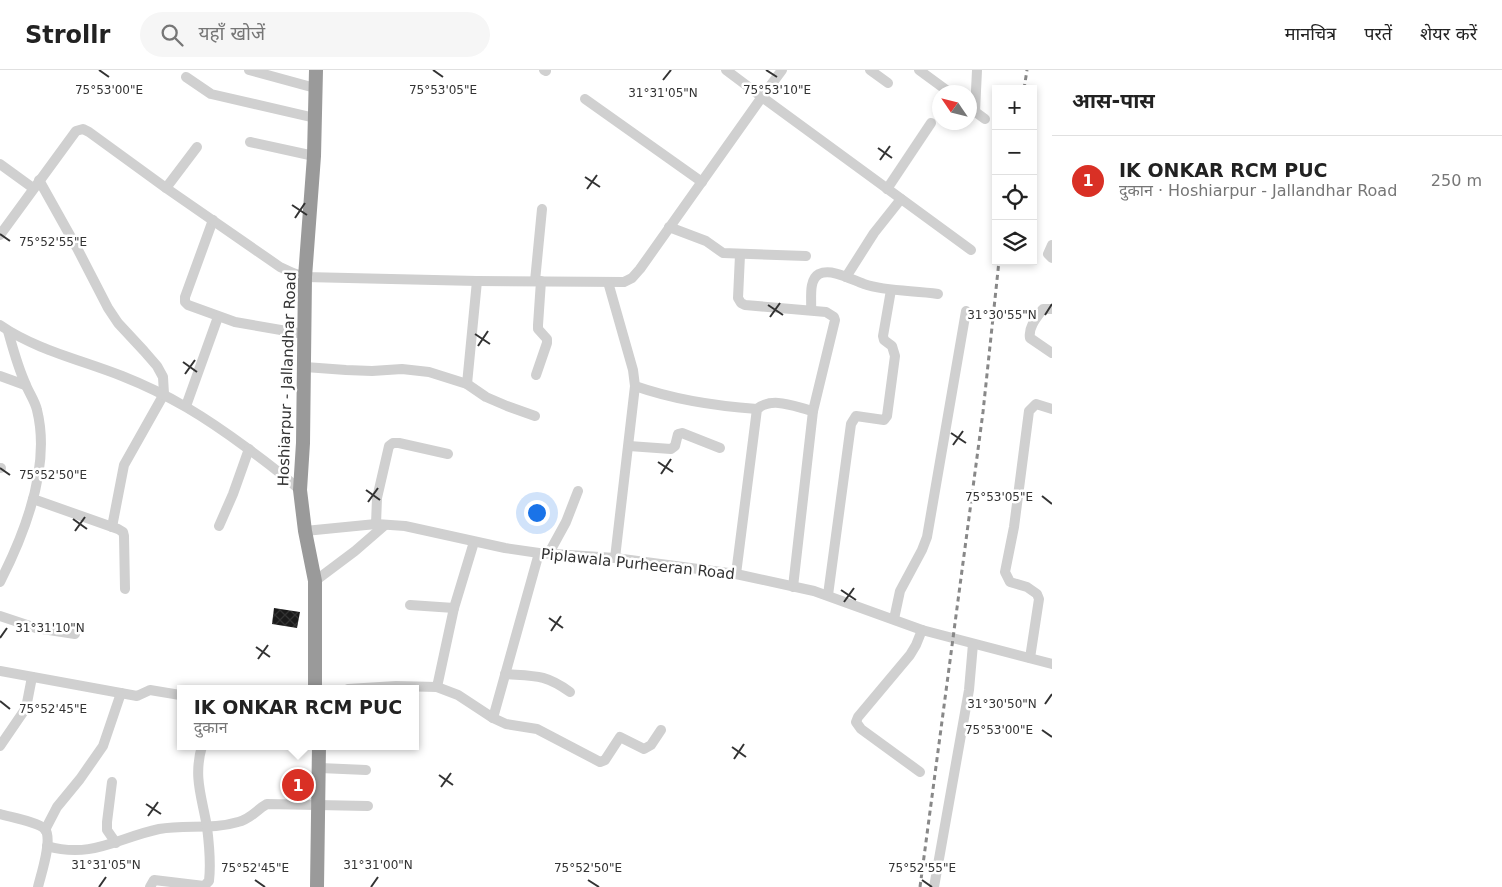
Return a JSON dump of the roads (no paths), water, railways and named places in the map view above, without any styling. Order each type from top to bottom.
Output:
[{"type":"highway","name":"Hoshiarpur - Jallandhar Road","points":[[315,685],[314,581],[304,531],[300,490],[305,367],[305,277],[314,156],[316,70]]},
{"type":"highway","points":[[317,887],[319,750]]},
{"type":"street","points":[[249,70],[315,88]]},
{"type":"street","points":[[726,70],[971,250]]},
{"type":"street","points":[[0,235],[76,131],[83,129],[280,267],[305,277],[624,282],[632,278],[640,269],[782,70]]},
{"type":"street","points":[[870,70],[888,83]]},
{"type":"street","points":[[919,70],[939,85]]},
{"type":"street","points":[[975,85],[977,70]]},
{"type":"street","points":[[186,77],[211,94],[315,118]]},
{"type":"street","points":[[585,99],[702,182]]},
{"type":"street","points":[[977,114],[985,120]]},
{"type":"street","points":[[887,189],[931,123]]},
{"type":"street","points":[[250,142],[314,156]]},
{"type":"street","points":[[166,188],[197,147]]},
{"type":"street","points":[[0,164],[36,184],[77,248],[108,308],[118,323],[157,366],[163,376],[164,394],[124,465],[112,527]]},
{"type":"street","points":[[846,277],[874,233],[901,199]]},
{"type":"street","points":[[536,376],[547,343],[547,339],[538,329],[538,282],[542,209]]},
{"type":"street","points":[[213,220],[185,296],[185,302],[188,306],[218,318],[304,334]]},
{"type":"street","points":[[669,227],[706,242],[720,252],[740,255],[806,256]]},
{"type":"street","points":[[1052,245],[1048,254],[1052,258]]},
{"type":"street","points":[[740,255],[738,298],[745,305],[811,310],[831,314],[835,320],[813,411],[793,587]]},
{"type":"street","points":[[811,310],[814,279],[818,274],[824,273],[834,273],[865,284],[892,290],[910,290],[938,294]]},
{"type":"street","points":[[466,384],[477,281]]},
{"type":"street","points":[[608,282],[635,386],[615,558]]},
{"type":"street","points":[[828,595],[851,424],[856,416],[884,420],[887,416],[895,356],[894,350],[884,340],[883,336],[892,290]]},
{"type":"street","points":[[1052,309],[1043,309],[1030,328],[1029,333],[1030,338],[1052,352]]},
{"type":"street","points":[[894,619],[900,591],[927,537],[966,311]]},
{"type":"street","points":[[186,406],[218,318]]},
{"type":"street","points":[[4,328],[45,348],[164,394],[186,406],[210,420],[285,476],[300,490]]},
{"type":"street","points":[[0,582],[26,523],[33,499],[39,467],[40,437],[37,409],[4,328]]},
{"type":"street","points":[[305,367],[372,371],[402,369],[429,372],[466,384],[486,397],[535,416]]},
{"type":"street","points":[[2,380],[26,385]]},
{"type":"street","points":[[635,386],[663,395],[704,404],[757,409],[769,402],[813,411]]},
{"type":"street","points":[[1030,658],[1039,599],[1033,589],[1010,582],[1005,572],[1014,527],[1029,411],[1036,404],[1052,409]]},
{"type":"street","points":[[736,574],[757,409]]},
{"type":"street","points":[[629,446],[671,448],[674,446],[678,434],[682,433],[720,448]]},
{"type":"street","points":[[314,581],[356,551],[380,525],[377,498],[390,446],[393,443],[448,454]]},
{"type":"street","points":[[219,526],[233,494],[248,449]]},
{"type":"street","points":[[493,718],[544,553],[566,522],[578,491]]},
{"type":"street","points":[[33,499],[123,532],[124,589]]},
{"type":"street","name":"Piplawala Purheeran Road","points":[[304,531],[380,525],[405,526],[474,542],[544,553],[615,558],[736,574],[828,595],[922,630],[1052,664]]},
{"type":"street","points":[[437,686],[454,608],[474,542]]},
{"type":"street","points":[[410,605],[454,608]]},
{"type":"street","points":[[0,616],[36,628],[75,634]]},
{"type":"street","points":[[920,772],[861,729],[856,722],[858,717],[910,655],[922,630]]},
{"type":"street","points":[[934,887],[969,690],[973,644]]},
{"type":"street","points":[[0,671],[121,693],[141,695],[150,690],[177,694]]},
{"type":"street","points":[[506,674],[541,676],[570,692]]},
{"type":"street","points":[[0,746],[26,708],[32,676]]},
{"type":"street","points":[[419,686],[437,686],[458,695],[493,718],[506,724],[537,729],[600,762],[605,760],[620,737],[644,749],[651,745],[662,730]]},
{"type":"street","points":[[45,830],[57,807],[80,779],[103,746],[121,693]]},
{"type":"street","points":[[150,887],[154,880],[204,886],[208,884],[210,876],[206,827],[197,776],[201,750]]},
{"type":"street","points":[[320,768],[366,770]]},
{"type":"street","points":[[112,782],[107,830],[116,843]]},
{"type":"street","points":[[47,846],[77,851],[116,843],[159,829],[206,827],[240,822],[254,815],[267,804],[368,806]]},
{"type":"street","points":[[0,814],[40,825],[48,835],[38,887]]},
{"type":"railway","points":[[1025,85],[1027,70]]},
{"type":"railway","points":[[920,887],[983,412],[999,265]]},
{"type":"place","name":"IK ONKAR RCM PUC","points":[[298,785]]}]
